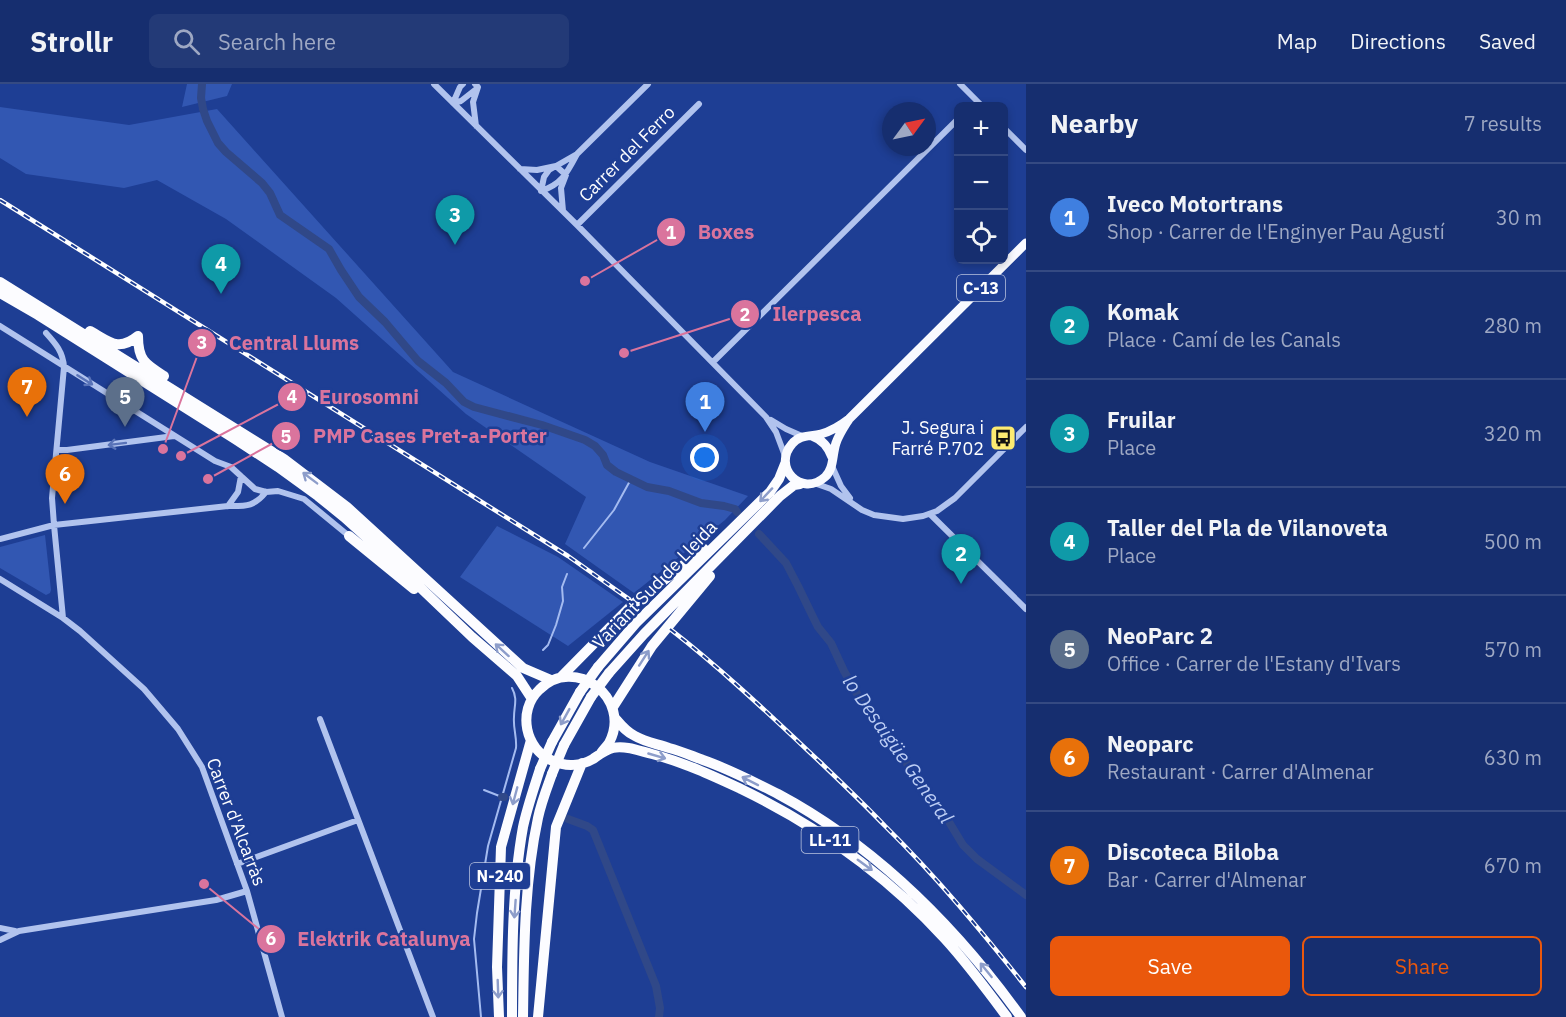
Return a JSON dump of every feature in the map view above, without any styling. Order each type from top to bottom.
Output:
[{"type":"highway","name":"LL-11","points":[[0,282],[314,480],[390,545],[523,668],[556,679],[578,677],[593,682],[605,693],[624,729],[640,739],[726,769],[778,794],[842,834],[913,891],[944,922],[987,972],[1021,1017]]},
{"type":"highway","points":[[0,293],[226,433],[310,490],[383,552],[472,637]]},
{"type":"highway","points":[[67,324],[81,326],[114,344],[124,345],[138,336],[138,351],[145,362],[174,383],[188,399]]},
{"type":"highway","name":"Variant Sud de Lleida","points":[[523,1017],[524,937],[529,874],[538,816],[564,745],[591,697],[609,673],[744,526],[776,485],[785,460]]},
{"type":"highway","name":"Variant Sud de Lleida","points":[[512,1017],[512,953],[516,887],[524,827],[540,769],[564,719],[598,667],[636,623],[744,526],[794,485],[800,483]]},
{"type":"highway","name":"N-240","points":[[556,679],[632,605],[724,533],[744,526]]},
{"type":"highway","name":"N-240","points":[[614,713],[652,646],[744,526]]},
{"type":"highway","points":[[349,536],[517,676],[532,699]]},
{"type":"highway","points":[[556,679],[544,685],[532,699],[526,719],[527,730],[531,740],[543,756],[562,764],[582,764]]},
{"type":"highway","points":[[600,753],[609,743],[613,731],[614,713]]},
{"type":"highway","name":"N-240","points":[[499,1017],[497,967],[501,847],[531,740]]},
{"type":"highway","name":"LL-11","points":[[582,764],[592,760],[600,753],[626,747],[663,757],[722,780],[774,805],[826,837],[876,873],[944,938],[1007,1017]]},
{"type":"highway","name":"N-240","points":[[538,1017],[556,827],[582,764]]},
{"type":"main road","name":"C-13","points":[[785,460],[790,446],[807,436],[833,429],[849,419],[1026,243]]},
{"type":"main road","name":"C-13","points":[[814,483],[827,476],[838,438],[849,419]]},
{"type":"main road","points":[[807,436],[828,447],[832,462]]},
{"type":"main road","points":[[785,460],[790,475],[800,483],[814,483]]},
{"type":"street","points":[[434,84],[766,417],[776,432],[785,460]]},
{"type":"street","points":[[453,103],[460,87],[464,84]]},
{"type":"street","points":[[541,190],[546,174],[577,154],[648,84]]},
{"type":"street","points":[[960,84],[976,101]]},
{"type":"street","points":[[453,103],[466,98],[478,85]]},
{"type":"street","points":[[476,127],[473,102],[478,85]]},
{"type":"street","name":"Carrer del Ferro","points":[[577,225],[699,104]]},
{"type":"street","points":[[712,362],[954,122]]},
{"type":"street","points":[[1008,132],[1026,150]]},
{"type":"street","points":[[564,212],[561,188],[577,154]]},
{"type":"street","points":[[520,169],[537,170],[556,166]]},
{"type":"street","points":[[556,166],[566,175]]},
{"type":"street","points":[[541,190],[555,184],[566,175]]},
{"type":"street","points":[[0,326],[215,461],[231,467],[255,489],[266,492],[278,491],[304,499],[349,536]]},
{"type":"street","points":[[46,333],[62,352],[64,367],[52,498],[63,618]]},
{"type":"street","points":[[766,417],[780,426],[807,436]]},
{"type":"street","points":[[814,483],[831,489],[868,513],[909,519],[930,514],[955,498],[1026,427]]},
{"type":"street","points":[[57,450],[175,436]]},
{"type":"street","points":[[832,462],[841,486],[856,506]]},
{"type":"street","points":[[228,506],[238,492],[241,476]]},
{"type":"street","points":[[0,539],[54,525],[253,504],[266,492]]},
{"type":"street","points":[[930,514],[1026,609]]},
{"type":"street","name":"Carrer d'Alcarràs","points":[[0,579],[63,618],[144,689],[178,729],[202,767],[247,891],[282,1017]]},
{"type":"street","points":[[320,719],[433,1017]]},
{"type":"street","points":[[237,864],[358,820]]},
{"type":"street","points":[[0,928],[19,931],[216,900],[247,891]]},
{"type":"street","points":[[0,940],[19,931]]},
{"type":"shaded area","points":[[187,84],[232,84],[227,96],[182,107]]},
{"type":"shaded area","points":[[0,107],[129,125],[217,109],[453,372],[650,462],[748,496],[725,520],[634,593],[565,544],[586,497],[466,414],[336,298],[226,219],[157,180],[124,188],[26,174],[0,158]]},
{"type":"shaded area","points":[[497,526],[558,557],[623,602],[568,646],[460,577]]},
{"type":"shaded area","points":[[45,535],[51,590],[46,595],[0,568],[0,547]]},
{"type":"waterway","points":[[202,84],[203,109],[218,143],[262,183],[270,193],[280,215],[329,249],[359,297],[385,322],[418,361],[446,383],[464,402],[585,440],[595,446],[603,455],[607,465],[616,472],[647,487],[669,491],[701,503],[735,509],[737,512]]},
{"type":"waterway","points":[[584,548],[614,510],[631,479]]},
{"type":"waterway","name":"lo Desaigüe General","points":[[759,534],[786,563],[818,627],[831,643],[872,720],[943,812],[963,845],[977,859],[1026,895]]},
{"type":"waterway","points":[[543,650],[548,645],[556,625],[563,601],[562,587],[567,574]]},
{"type":"waterway","points":[[481,1017],[474,939],[488,846],[516,748],[515,699],[512,688]]},
{"type":"waterway","points":[[484,790],[502,797]]},
{"type":"waterway","points":[[568,819],[593,830],[656,986],[660,1008],[659,1017]]},
{"type":"railway","points":[[0,200],[568,556],[629,599]]},
{"type":"railway","points":[[670,629],[709,661],[820,762],[904,845],[940,884],[1026,987]]},
{"type":"place","name":"Fruilar","points":[[455,245]]},
{"type":"place","name":"Boxes","points":[[585,281]]},
{"type":"place","name":"Taller del Pla de Vilanoveta","points":[[221,294]]},
{"type":"place","name":"Ilerpesca","points":[[624,353]]},
{"type":"place","name":"Discoteca Biloba","points":[[27,417]]},
{"type":"place","name":"NeoParc 2","points":[[125,427]]},
{"type":"place","name":"Iveco Motortrans","points":[[705,432]]},
{"type":"place","name":"J. Segura i Farré P.702","points":[[1003,438]]},
{"type":"place","name":"Central Llums","points":[[163,449]]},
{"type":"place","name":"Eurosomni","points":[[181,456]]},
{"type":"place","name":"PMP Cases Pret-a-Porter","points":[[208,479]]},
{"type":"place","name":"Neoparc","points":[[65,504]]},
{"type":"place","name":"Komak","points":[[961,584]]},
{"type":"place","name":"Elektrik Catalunya","points":[[204,884]]}]
